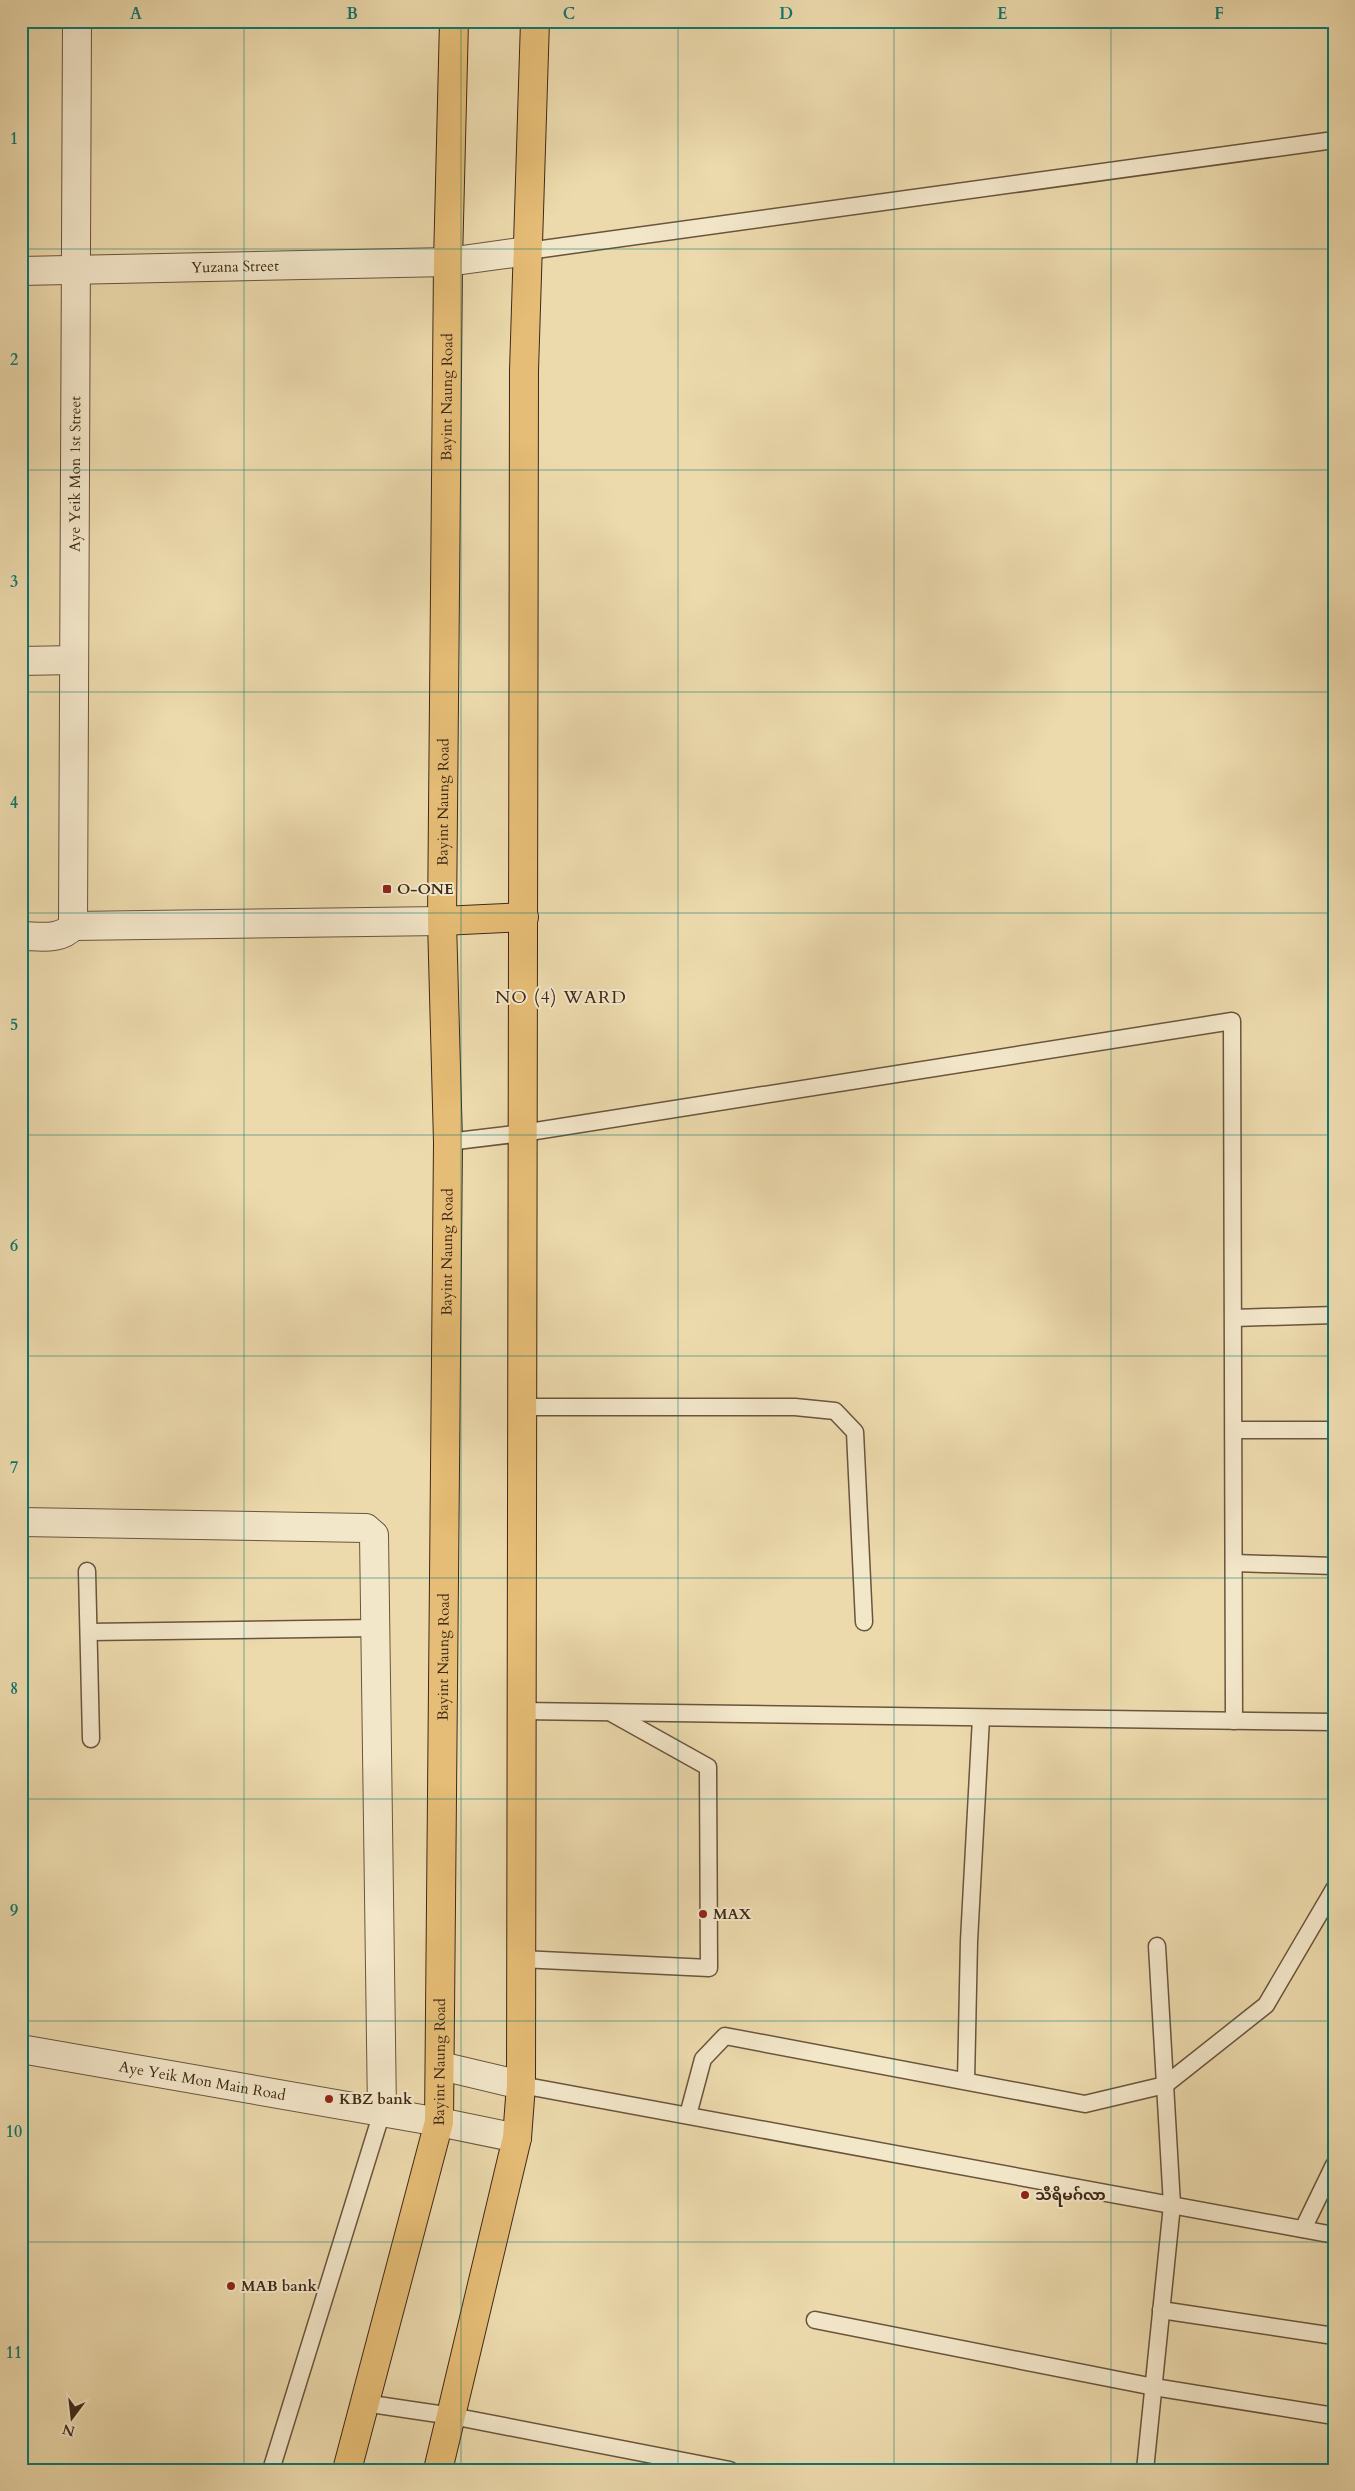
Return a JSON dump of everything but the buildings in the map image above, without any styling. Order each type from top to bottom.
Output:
[{"type":"main road","name":"Bayint Naung Road","points":[[347,2470],[439,2122],[448,1142],[442,922],[448,262],[454,21]]},
{"type":"main road","points":[[438,2470],[517,2138],[521,2084],[524,371],[536,21]]},
{"type":"main road","points":[[442,922],[524,917]]},
{"type":"street","name":"Aye Yeik Mon 1st Street","points":[[73,926],[77,21]]},
{"type":"street","name":"Yuzana Street","points":[[21,271],[76,272],[448,262],[528,251]]},
{"type":"street","points":[[21,661],[74,660]]},
{"type":"street","points":[[21,936],[56,936],[67,933],[73,926],[442,922]]},
{"type":"street","points":[[21,1522],[366,1528],[374,1536],[382,2112]]},
{"type":"street","name":"Aye Yeik Mon Main Road","points":[[21,2048],[439,2122],[517,2138]]},
{"type":"street","points":[[441,2066],[521,2084]]},
{"type":"lane","points":[[528,251],[1334,140]]},
{"type":"lane","points":[[448,1142],[523,1133],[1232,1021],[1234,1721]]},
{"type":"lane","points":[[1234,1318],[1334,1315]]},
{"type":"lane","points":[[522,1406],[795,1407],[835,1411],[855,1432],[864,1622]]},
{"type":"lane","points":[[1234,1430],[1334,1430]]},
{"type":"lane","points":[[1234,1563],[1334,1566]]},
{"type":"lane","points":[[87,1571],[92,1739]]},
{"type":"lane","points":[[89,1632],[376,1628]]},
{"type":"lane","points":[[521,1711],[1334,1722]]},
{"type":"lane","points":[[521,1959],[709,1968],[708,1767],[610,1713]]},
{"type":"lane","points":[[966,2081],[969,1941],[982,1718]]},
{"type":"lane","points":[[688,2115],[703,2059],[724,2036],[1085,2104],[1165,2085],[1266,2005],[1334,1888]]},
{"type":"lane","points":[[1145,2470],[1172,2205],[1156,1946]]},
{"type":"lane","points":[[521,2084],[1334,2235]]},
{"type":"lane","points":[[271,2470],[382,2112]]},
{"type":"lane","points":[[1303,2229],[1334,2165]]},
{"type":"lane","points":[[1162,2310],[1334,2336]]},
{"type":"lane","points":[[815,2320],[1154,2387],[1334,2416]]},
{"type":"lane","points":[[364,2403],[452,2416],[730,2470]]},
{"type":"place","name":"O-ONE","points":[[387,889]]},
{"type":"place","name":"MAX","points":[[703,1914]]},
{"type":"place","name":"KBZ bank","points":[[329,2099]]},
{"type":"place","name":"သီရိမဂ်လာ","points":[[1025,2195]]},
{"type":"place","name":"MAB bank","points":[[231,2286]]},
{"type":"district","name":"NO (4) WARD","points":[[561,997]]}]
